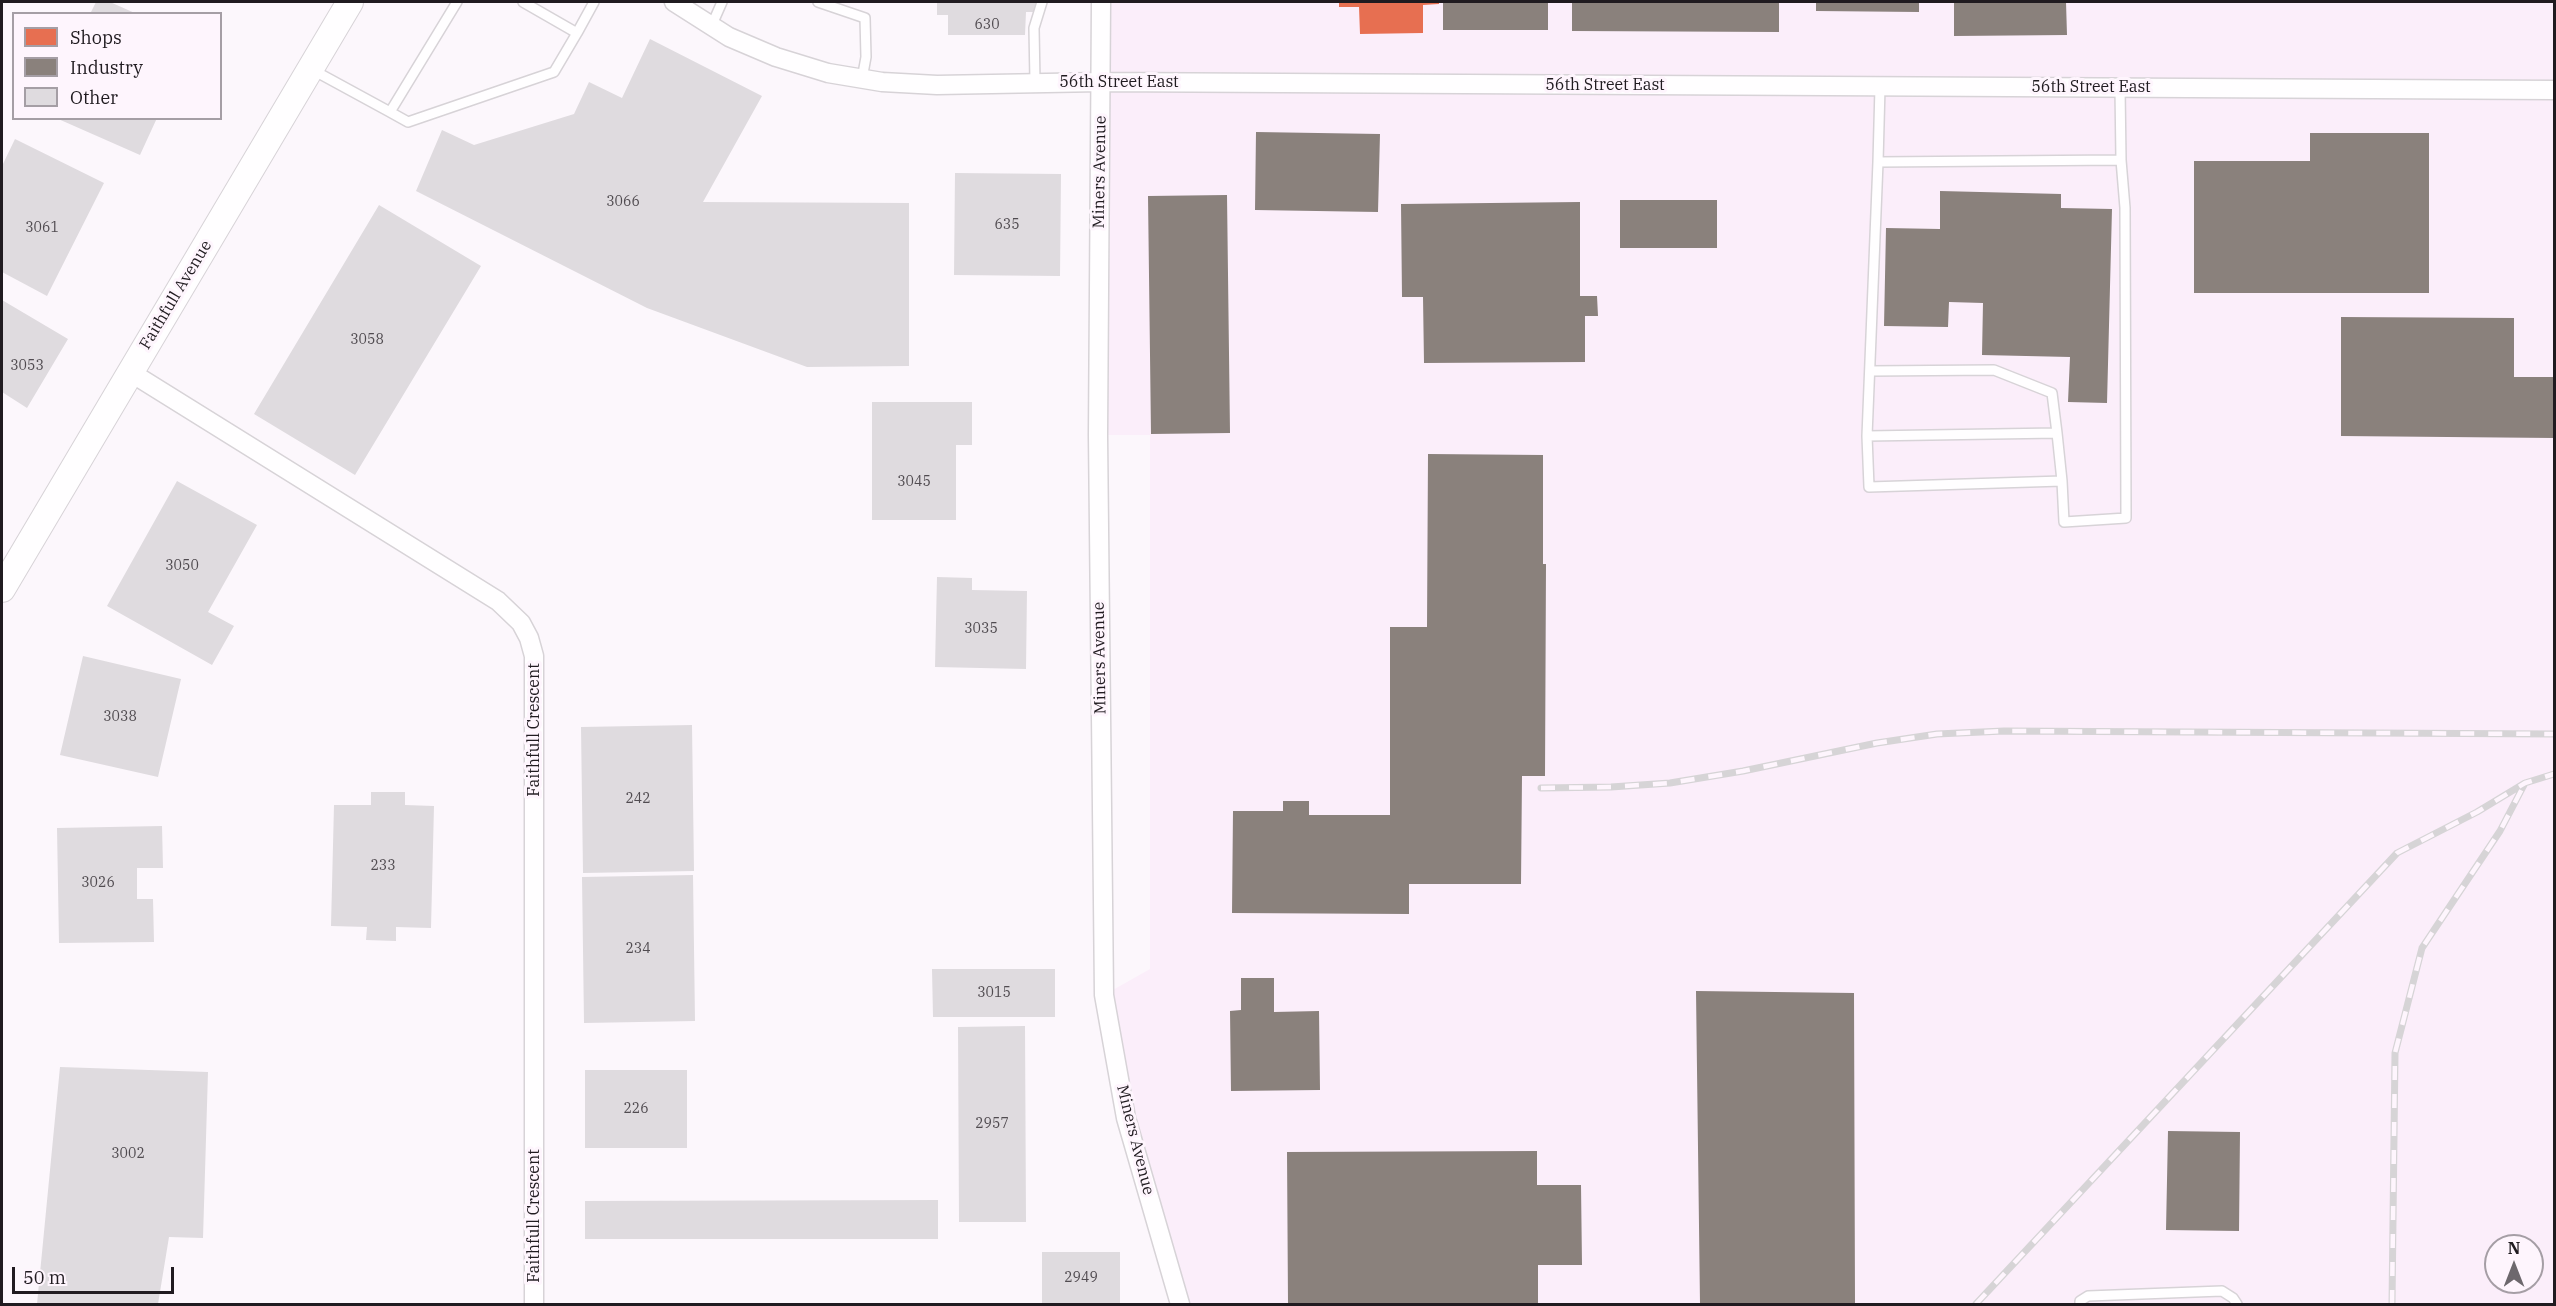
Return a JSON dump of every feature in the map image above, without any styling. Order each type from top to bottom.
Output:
[{"type":"street","name":"Faithfull Avenue","points":[[2,589],[350,2]]},
{"type":"street","name":"56th Street East","points":[[674,2],[711,27],[776,57],[828,73],[862,79],[937,85],[1101,82],[2554,90]]},
{"type":"street","name":"Miners Avenue","points":[[1101,2],[1098,435],[1104,995],[1126,1118],[1180,1305]]},
{"type":"street","name":"Faithfull Crescent","points":[[130,372],[498,601],[521,623],[529,638],[534,656],[534,1305]]},
{"type":"lane","points":[[390,112],[457,2]]},
{"type":"lane","points":[[523,2],[577,33]]},
{"type":"lane","points":[[311,69],[408,122],[554,72],[594,2]]},
{"type":"lane","points":[[711,27],[722,2]]},
{"type":"lane","points":[[818,2],[865,18],[866,57],[862,79]]},
{"type":"lane","points":[[1035,82],[1034,28],[1042,2]]},
{"type":"lane","points":[[1880,87],[1867,436],[1869,487],[2062,481]]},
{"type":"lane","points":[[1870,371],[1994,370],[2052,393],[2062,481],[2064,522],[2126,518],[2125,208],[2121,160],[2120,87]]},
{"type":"lane","points":[[1878,162],[2121,160]]},
{"type":"lane","points":[[1867,436],[2057,433]]},
{"type":"lane","points":[[2080,1305],[2080,1301],[2088,1296],[2222,1291],[2233,1298],[2237,1305]]},
{"type":"shaded area","points":[[1101,2],[2554,2],[2554,1304],[1180,1304],[1104,995],[1150,969],[1150,435],[1098,435]]},
{"type":"building: Shops","points":[[1339,2],[1439,2],[1439,4],[1423,5],[1423,33],[1360,34],[1359,7],[1339,7]]},
{"type":"building: Industry","points":[[1443,2],[1548,2],[1548,30],[1443,30]]},
{"type":"building: Industry","points":[[1572,2],[1779,2],[1779,32],[1572,31]]},
{"type":"building: Industry","points":[[1816,2],[1919,2],[1919,12],[1816,11]]},
{"type":"building: Industry","points":[[1954,2],[2066,2],[2067,35],[1954,36]]},
{"type":"building: Industry","points":[[1256,132],[1380,134],[1378,212],[1255,210]]},
{"type":"building: Industry","points":[[2310,133],[2429,133],[2429,293],[2194,293],[2194,161],[2310,161]]},
{"type":"building: Industry","points":[[1940,191],[2061,194],[2061,208],[2112,209],[2107,403],[2068,402],[2070,357],[1982,355],[1983,303],[1949,302],[1948,327],[1884,326],[1886,228],[1940,229]]},
{"type":"building: Industry","points":[[1227,195],[1230,433],[1151,434],[1148,196]]},
{"type":"building: Industry","points":[[1620,200],[1717,200],[1717,248],[1620,248]]},
{"type":"building: Industry","points":[[1580,202],[1580,296],[1597,296],[1598,316],[1585,316],[1585,362],[1424,363],[1423,297],[1402,297],[1401,204]]},
{"type":"building: Industry","points":[[2341,317],[2514,318],[2514,377],[2554,377],[2554,438],[2341,436]]},
{"type":"building: Industry","points":[[1428,454],[1543,455],[1543,564],[1546,564],[1545,776],[1522,776],[1521,884],[1409,884],[1409,914],[1232,913],[1233,811],[1283,811],[1283,801],[1309,801],[1309,815],[1390,815],[1390,627],[1427,627]]},
{"type":"building: Industry","points":[[1241,978],[1274,978],[1274,1012],[1319,1011],[1320,1090],[1231,1091],[1230,1011],[1241,1010]]},
{"type":"building: Industry","points":[[1696,991],[1854,993],[1855,1304],[1700,1304]]},
{"type":"building: Industry","points":[[2168,1131],[2240,1132],[2239,1231],[2166,1230]]},
{"type":"building: Industry","points":[[1537,1151],[1537,1185],[1581,1185],[1582,1265],[1538,1265],[1538,1304],[1288,1304],[1287,1152]]},
{"type":"building: Other","points":[[96,2],[110,2],[132,12],[91,12]]},
{"type":"building: Other","points":[[937,2],[1037,2],[1037,12],[1026,12],[1025,35],[948,35],[948,15],[937,15]]},
{"type":"building: Other","points":[[650,39],[762,96],[703,202],[909,203],[909,366],[807,367],[647,308],[416,191],[442,130],[474,145],[574,114],[589,82],[622,98]]},
{"type":"building: Other","points":[[61,120],[156,120],[140,155]]},
{"type":"building: Other","points":[[15,139],[104,183],[47,296],[2,272],[2,166]]},
{"type":"building: Other","points":[[955,173],[1061,174],[1060,276],[954,275]]},
{"type":"building: Other","points":[[379,205],[481,266],[355,475],[254,414]]},
{"type":"building: Other","points":[[2,300],[68,339],[27,408],[2,392]]},
{"type":"building: Other","points":[[872,402],[972,402],[972,445],[956,445],[956,520],[872,520]]},
{"type":"building: Other","points":[[177,481],[257,525],[208,612],[234,626],[212,665],[107,606]]},
{"type":"building: Other","points":[[937,577],[972,578],[972,590],[1027,591],[1026,669],[935,667]]},
{"type":"building: Other","points":[[83,656],[181,679],[158,777],[60,755]]},
{"type":"building: Other","points":[[692,725],[694,871],[583,873],[581,727]]},
{"type":"building: Other","points":[[371,792],[405,792],[405,805],[434,806],[431,928],[396,927],[396,941],[366,940],[367,927],[331,926],[334,805],[371,805]]},
{"type":"building: Other","points":[[162,826],[163,868],[137,868],[137,899],[153,899],[154,942],[59,943],[57,828]]},
{"type":"building: Other","points":[[693,875],[695,1021],[584,1023],[582,877]]},
{"type":"building: Other","points":[[932,969],[1055,969],[1055,1017],[933,1017]]},
{"type":"building: Other","points":[[1025,1026],[1026,1222],[959,1222],[958,1027]]},
{"type":"building: Other","points":[[60,1067],[208,1072],[203,1238],[169,1237],[158,1304],[37,1304]]},
{"type":"building: Other","points":[[585,1070],[687,1070],[687,1148],[585,1148]]},
{"type":"building: Other","points":[[938,1200],[938,1239],[585,1239],[585,1201]]},
{"type":"building: Other","points":[[1042,1252],[1120,1252],[1120,1304],[1042,1304]]},
{"type":"railway","points":[[1541,788],[1670,783],[1743,771],[1877,743],[1937,734],[2004,731],[2554,734]]},
{"type":"railway","points":[[1976,1304],[2397,853],[2477,812],[2525,783],[2554,774]]},
{"type":"railway","points":[[2392,1304],[2395,1053],[2422,948],[2500,831],[2524,785]]}]
